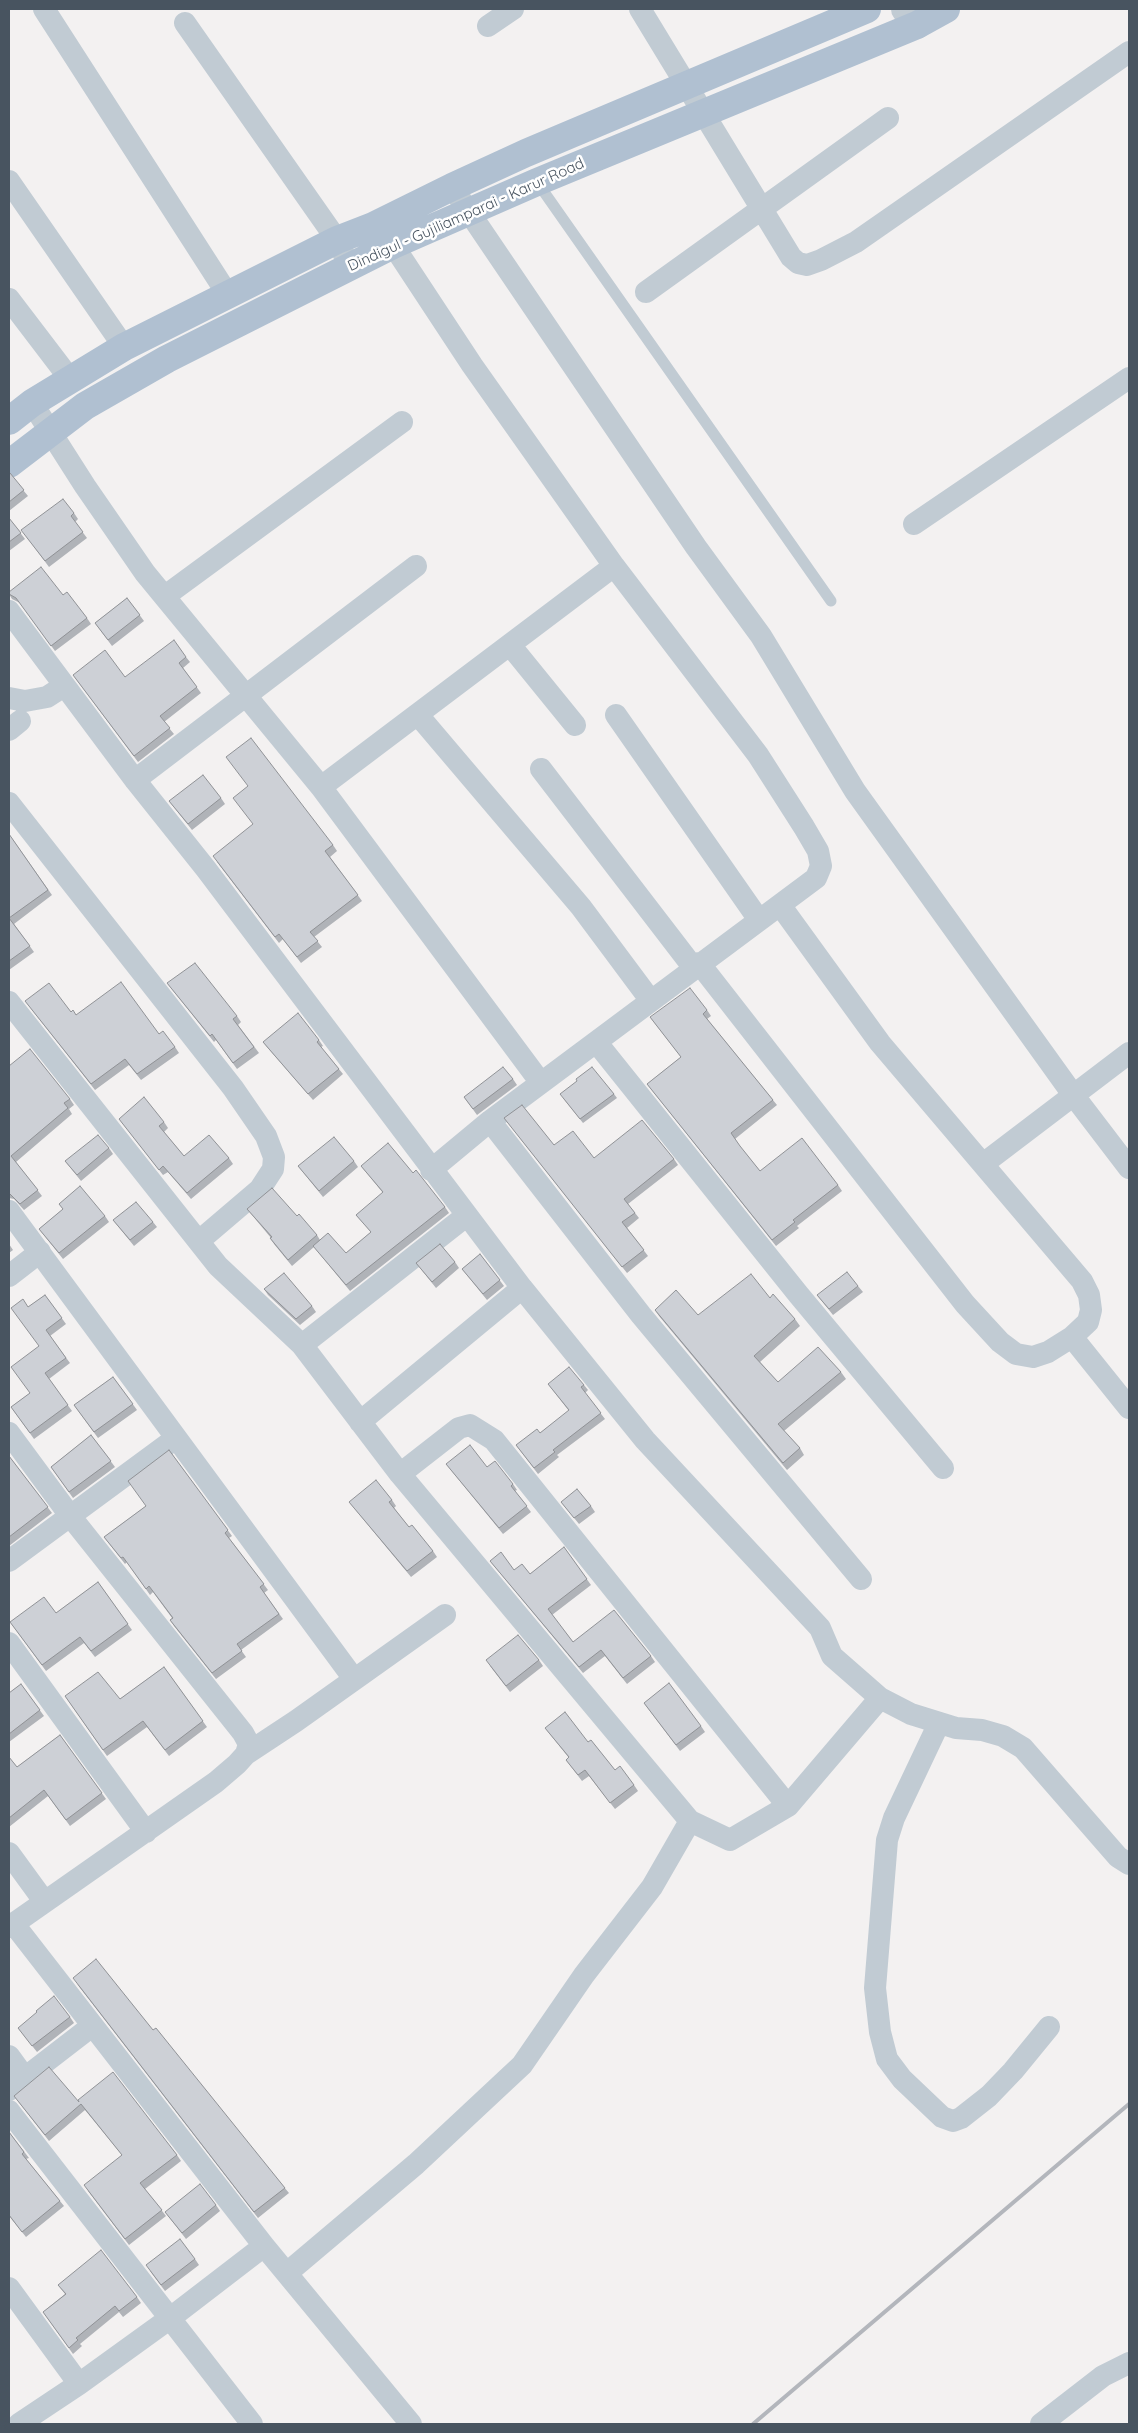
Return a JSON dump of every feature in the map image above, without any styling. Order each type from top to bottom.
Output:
[{"type":"main road","name":"Dindigul - Gujiliamparai - Karur Road","points":[[9,421],[32,403],[124,347],[337,240],[373,226],[452,187],[686,84],[867,9]]},
{"type":"main road","name":"Dindigul - Gujiliamparai - Karur Road","points":[[9,464],[86,406],[166,359],[393,246],[469,211],[702,113],[911,17],[946,9]]},
{"type":"street","points":[[44,9],[228,295]]},
{"type":"street","points":[[488,26],[513,9]]},
{"type":"street","points":[[640,9],[791,257],[798,263],[807,265],[856,242],[1129,52]]},
{"type":"street","points":[[185,24],[337,240],[350,267]]},
{"type":"street","points":[[646,292],[888,118]]},
{"type":"street","points":[[9,181],[124,347]]},
{"type":"street","points":[[452,187],[696,546],[762,636],[855,791],[1074,1096],[1129,1168]]},
{"type":"street","points":[[393,246],[472,365],[614,566],[758,755],[818,851],[821,866],[816,878],[696,965],[597,1042],[490,1121],[432,1170]]},
{"type":"street","points":[[9,299],[70,380]]},
{"type":"street","points":[[914,524],[1129,378]]},
{"type":"street","points":[[32,403],[145,574],[321,787],[542,1083]]},
{"type":"street","points":[[165,596],[402,422]]},
{"type":"street","points":[[134,780],[416,566]]},
{"type":"street","points":[[321,787],[614,566]]},
{"type":"street","points":[[13,624],[64,686],[134,780],[206,868],[522,1288],[645,1440],[820,1628],[832,1656],[880,1698],[910,1714],[939,1723],[1003,1736],[1023,1748],[1118,1857],[1129,1864]]},
{"type":"street","points":[[510,646],[575,725]]},
{"type":"street","points":[[9,698],[25,701],[47,697],[64,686]]},
{"type":"street","points":[[418,715],[581,907],[651,1001]]},
{"type":"street","points":[[616,715],[759,920]]},
{"type":"street","points":[[541,769],[965,1304],[1000,1342],[1016,1354],[1033,1357],[1048,1352],[1072,1337],[1088,1322],[1091,1310],[1085,1288],[880,1043],[780,905]]},
{"type":"street","points":[[9,803],[227,1081],[266,1136],[274,1156],[273,1169],[260,1189],[198,1241]]},
{"type":"street","points":[[9,1002],[218,1266],[302,1345],[400,1474],[690,1821],[730,1840],[788,1806],[880,1698]]},
{"type":"street","points":[[597,1042],[798,1294],[943,1468]]},
{"type":"street","points":[[983,1164],[1129,1053]]},
{"type":"street","points":[[490,1121],[641,1315],[861,1579]]},
{"type":"street","points":[[9,1211],[354,1679]]},
{"type":"street","points":[[302,1345],[466,1216]]},
{"type":"street","points":[[9,1276],[40,1252]]},
{"type":"street","points":[[360,1422],[522,1288]]},
{"type":"street","points":[[1072,1337],[1129,1408]]},
{"type":"street","points":[[400,1474],[459,1428],[470,1425],[494,1440],[788,1806]]},
{"type":"street","points":[[9,1433],[71,1517],[243,1733],[248,1744],[246,1754]]},
{"type":"street","points":[[9,1561],[176,1438]]},
{"type":"street","points":[[411,2424],[264,2246],[11,1925],[216,1782],[246,1754],[288,1727],[445,1615]]},
{"type":"street","points":[[9,1643],[146,1832]]},
{"type":"street","points":[[939,1723],[894,1818],[887,1840],[875,1988],[880,2032],[887,2059],[902,2079],[942,2117],[953,2121],[961,2118],[989,2096],[1013,2071],[1049,2027]]},
{"type":"street","points":[[286,2272],[416,2164],[522,2065],[584,1975],[652,1887],[690,1821]]},
{"type":"street","points":[[9,1853],[44,1901]]},
{"type":"street","points":[[9,2056],[17,2084],[92,2026]]},
{"type":"street","points":[[9,2111],[252,2424]]},
{"type":"street","points":[[19,2424],[79,2384],[169,2319],[264,2246]]},
{"type":"street","points":[[9,2288],[79,2384]]},
{"type":"street","points":[[1041,2424],[1103,2376],[1129,2363]]},
{"type":"lane","points":[[537,182],[831,601]]},
{"type":"building","points":[[9,473],[24,490],[9,502]]},
{"type":"building","points":[[63,499],[74,513],[71,516],[83,532],[45,561],[21,530]]},
{"type":"building","points":[[9,518],[21,533],[9,542]]},
{"type":"building","points":[[41,567],[63,595],[67,592],[87,618],[51,646],[16,598],[9,594],[9,592]]},
{"type":"building","points":[[127,598],[140,615],[108,640],[95,623]]},
{"type":"building","points":[[174,640],[186,657],[179,663],[197,687],[160,716],[170,728],[134,756],[73,675],[105,650],[125,677]]},
{"type":"building","points":[[251,738],[333,845],[325,851],[358,895],[310,932],[318,941],[297,957],[279,934],[275,937],[213,856],[253,824],[233,798],[248,786],[226,757]]},
{"type":"building","points":[[203,775],[221,798],[188,824],[169,801]]},
{"type":"building","points":[[9,834],[48,890],[9,918]]},
{"type":"building","points":[[9,918],[30,946],[9,961]]},
{"type":"building","points":[[195,963],[237,1016],[233,1019],[254,1047],[233,1063],[212,1034],[210,1036],[167,983]]},
{"type":"building","points":[[121,982],[159,1034],[163,1031],[175,1047],[137,1074],[125,1059],[91,1084],[25,1001],[49,983],[71,1012],[73,1010],[76,1015]]},
{"type":"building","points":[[690,988],[707,1010],[703,1014],[773,1100],[731,1133],[740,1146],[760,1171],[802,1138],[838,1185],[793,1220],[795,1222],[772,1240],[647,1084],[681,1057],[650,1017]]},
{"type":"building","points":[[298,1013],[319,1040],[317,1042],[339,1069],[308,1094],[263,1042]]},
{"type":"building","points":[[30,1049],[70,1099],[64,1103],[68,1108],[11,1156],[38,1190],[20,1204],[9,1193],[9,1066]]},
{"type":"building","points":[[503,1067],[513,1079],[473,1109],[464,1097]]},
{"type":"building","points":[[592,1067],[614,1094],[580,1119],[560,1094]]},
{"type":"building","points":[[144,1097],[164,1122],[159,1126],[184,1156],[209,1135],[229,1158],[187,1193],[163,1166],[159,1170],[119,1119]]},
{"type":"building","points":[[522,1105],[554,1145],[573,1131],[594,1158],[642,1120],[674,1159],[624,1199],[635,1213],[622,1222],[644,1250],[622,1267],[504,1118]]},
{"type":"building","points":[[98,1135],[109,1148],[77,1175],[65,1161]]},
{"type":"building","points":[[334,1137],[354,1161],[319,1191],[298,1166]]},
{"type":"building","points":[[388,1143],[413,1173],[416,1170],[445,1207],[346,1285],[313,1246],[328,1233],[346,1253],[371,1232],[356,1215],[383,1192],[361,1166]]},
{"type":"building","points":[[80,1186],[105,1216],[59,1253],[39,1229],[63,1209],[59,1204]]},
{"type":"building","points":[[272,1188],[297,1216],[299,1214],[317,1235],[288,1260],[270,1238],[272,1237],[247,1209]]},
{"type":"building","points":[[136,1202],[153,1222],[130,1240],[113,1220]]},
{"type":"building","points":[[440,1244],[455,1262],[432,1282],[416,1263]]},
{"type":"building","points":[[480,1254],[500,1280],[483,1294],[462,1269]]},
{"type":"building","points":[[847,1272],[858,1286],[829,1309],[817,1295]]},
{"type":"building","points":[[284,1273],[312,1306],[296,1319],[264,1289]]},
{"type":"building","points":[[751,1274],[770,1298],[773,1294],[795,1319],[754,1356],[778,1382],[818,1347],[841,1372],[778,1424],[800,1448],[783,1463],[655,1310],[676,1290],[698,1315]]},
{"type":"building","points":[[45,1295],[62,1318],[46,1330],[66,1358],[45,1373],[68,1405],[30,1433],[11,1407],[30,1393],[11,1367],[39,1346],[11,1308],[23,1299],[28,1307]]},
{"type":"building","points":[[569,1367],[584,1385],[581,1387],[601,1413],[553,1450],[555,1452],[534,1468],[516,1445],[537,1429],[540,1433],[569,1410],[548,1384]]},
{"type":"building","points":[[113,1377],[133,1404],[94,1432],[74,1405]]},
{"type":"building","points":[[91,1435],[111,1461],[69,1492],[51,1467]]},
{"type":"building","points":[[470,1445],[487,1467],[495,1461],[527,1506],[499,1528],[446,1464]]},
{"type":"building","points":[[169,1450],[228,1530],[225,1533],[264,1584],[260,1587],[279,1614],[237,1644],[242,1651],[212,1673],[170,1620],[173,1618],[149,1586],[146,1589],[123,1557],[121,1558],[104,1537],[146,1506],[128,1481]]},
{"type":"building","points":[[9,1456],[48,1507],[9,1537]]},
{"type":"building","points":[[376,1480],[392,1500],[389,1502],[409,1527],[412,1525],[433,1551],[407,1571],[349,1502]]},
{"type":"building","points":[[577,1489],[591,1506],[574,1518],[561,1502]]},
{"type":"building","points":[[564,1547],[587,1579],[548,1609],[573,1642],[614,1610],[651,1656],[623,1678],[601,1650],[579,1667],[490,1561],[501,1552],[514,1570],[522,1564],[530,1574]]},
{"type":"building","points":[[98,1582],[128,1624],[91,1651],[80,1637],[42,1665],[10,1622],[44,1597],[56,1613]]},
{"type":"building","points":[[518,1635],[539,1660],[506,1686],[486,1660]]},
{"type":"building","points":[[164,1667],[203,1721],[165,1750],[143,1721],[103,1750],[65,1696],[98,1672],[120,1699]]},
{"type":"building","points":[[669,1683],[701,1726],[676,1745],[644,1703]]},
{"type":"building","points":[[21,1684],[40,1710],[9,1734],[9,1693]]},
{"type":"building","points":[[565,1712],[588,1742],[591,1740],[615,1770],[620,1766],[634,1785],[610,1803],[585,1770],[578,1775],[566,1760],[569,1757],[545,1728]]},
{"type":"building","points":[[60,1735],[102,1793],[66,1820],[44,1790],[9,1818],[9,1757],[17,1767]]},
{"type":"building","points":[[96,1959],[153,2030],[156,2028],[285,2188],[254,2212],[73,1978]]},
{"type":"building","points":[[54,1996],[70,2017],[32,2046],[18,2028]]},
{"type":"building","points":[[49,2067],[79,2102],[78,2100],[113,2072],[177,2155],[140,2183],[162,2210],[125,2239],[84,2185],[122,2155],[81,2104],[45,2135],[14,2096]]},
{"type":"building","points":[[9,2132],[24,2152],[22,2154],[60,2201],[22,2232],[9,2215]]},
{"type":"building","points":[[200,2184],[216,2205],[182,2233],[165,2212]]},
{"type":"building","points":[[180,2239],[195,2259],[161,2285],[146,2265]]},
{"type":"building","points":[[101,2250],[137,2297],[119,2311],[115,2306],[76,2338],[78,2340],[69,2348],[43,2312],[66,2294],[58,2285]]},
{"type":"railway","points":[[753,2424],[1129,2104]]}]
